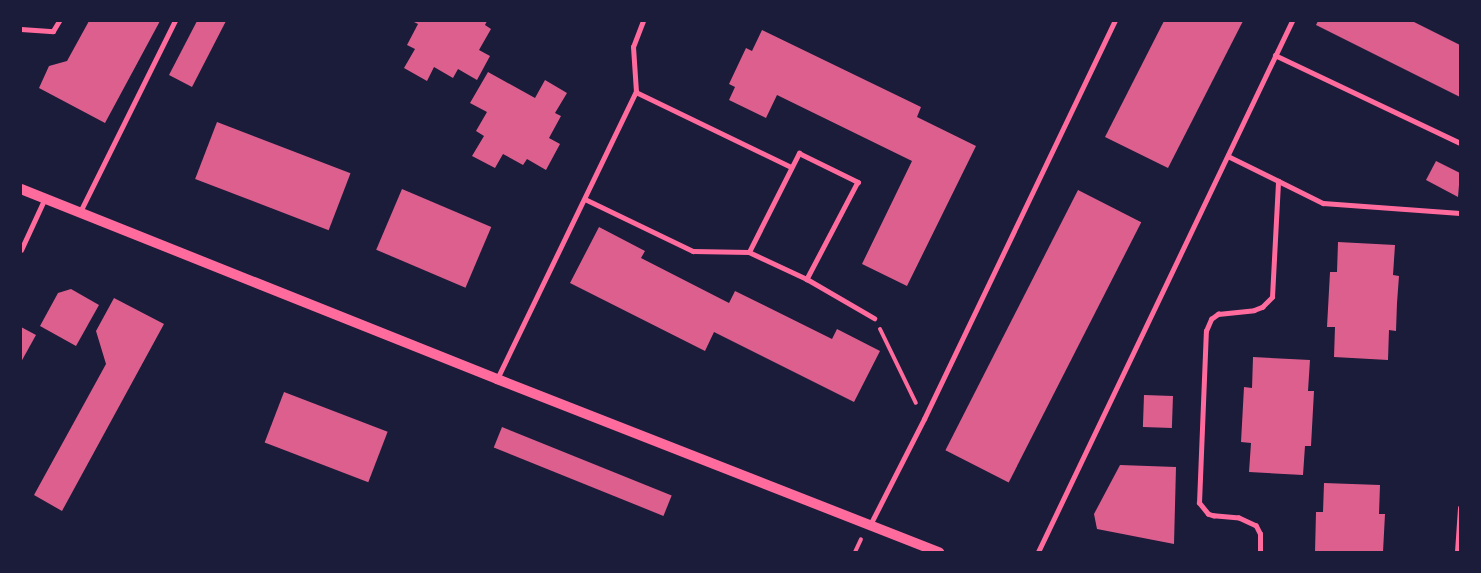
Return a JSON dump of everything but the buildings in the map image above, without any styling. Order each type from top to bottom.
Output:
[{"type":"street","points":[[21,189],[939,552]]},
{"type":"lane","points":[[21,29],[53,31],[59,21]]},
{"type":"lane","points":[[80,212],[175,21]]},
{"type":"lane","points":[[497,379],[636,92],[633,47],[643,21]]},
{"type":"lane","points":[[870,525],[924,419],[1115,21]]},
{"type":"lane","points":[[1038,552],[1292,21]]},
{"type":"lane","points":[[1275,55],[1460,143]]},
{"type":"lane","points":[[636,92],[791,167]]},
{"type":"lane","points":[[749,252],[799,153],[858,182],[807,279]]},
{"type":"lane","points":[[1228,156],[1323,203],[1460,213]]},
{"type":"lane","points":[[1260,552],[1260,534],[1256,526],[1239,518],[1208,514],[1199,503],[1204,354],[1206,331],[1211,319],[1228,311],[1262,307],[1272,297],[1278,181]]},
{"type":"lane","points":[[21,250],[45,198]]},
{"type":"lane","points":[[585,199],[693,250],[749,252],[807,279],[874,318]]},
{"type":"lane","points":[[1457,552],[1460,508]]},
{"type":"path","points":[[874,318],[924,419]]}]
